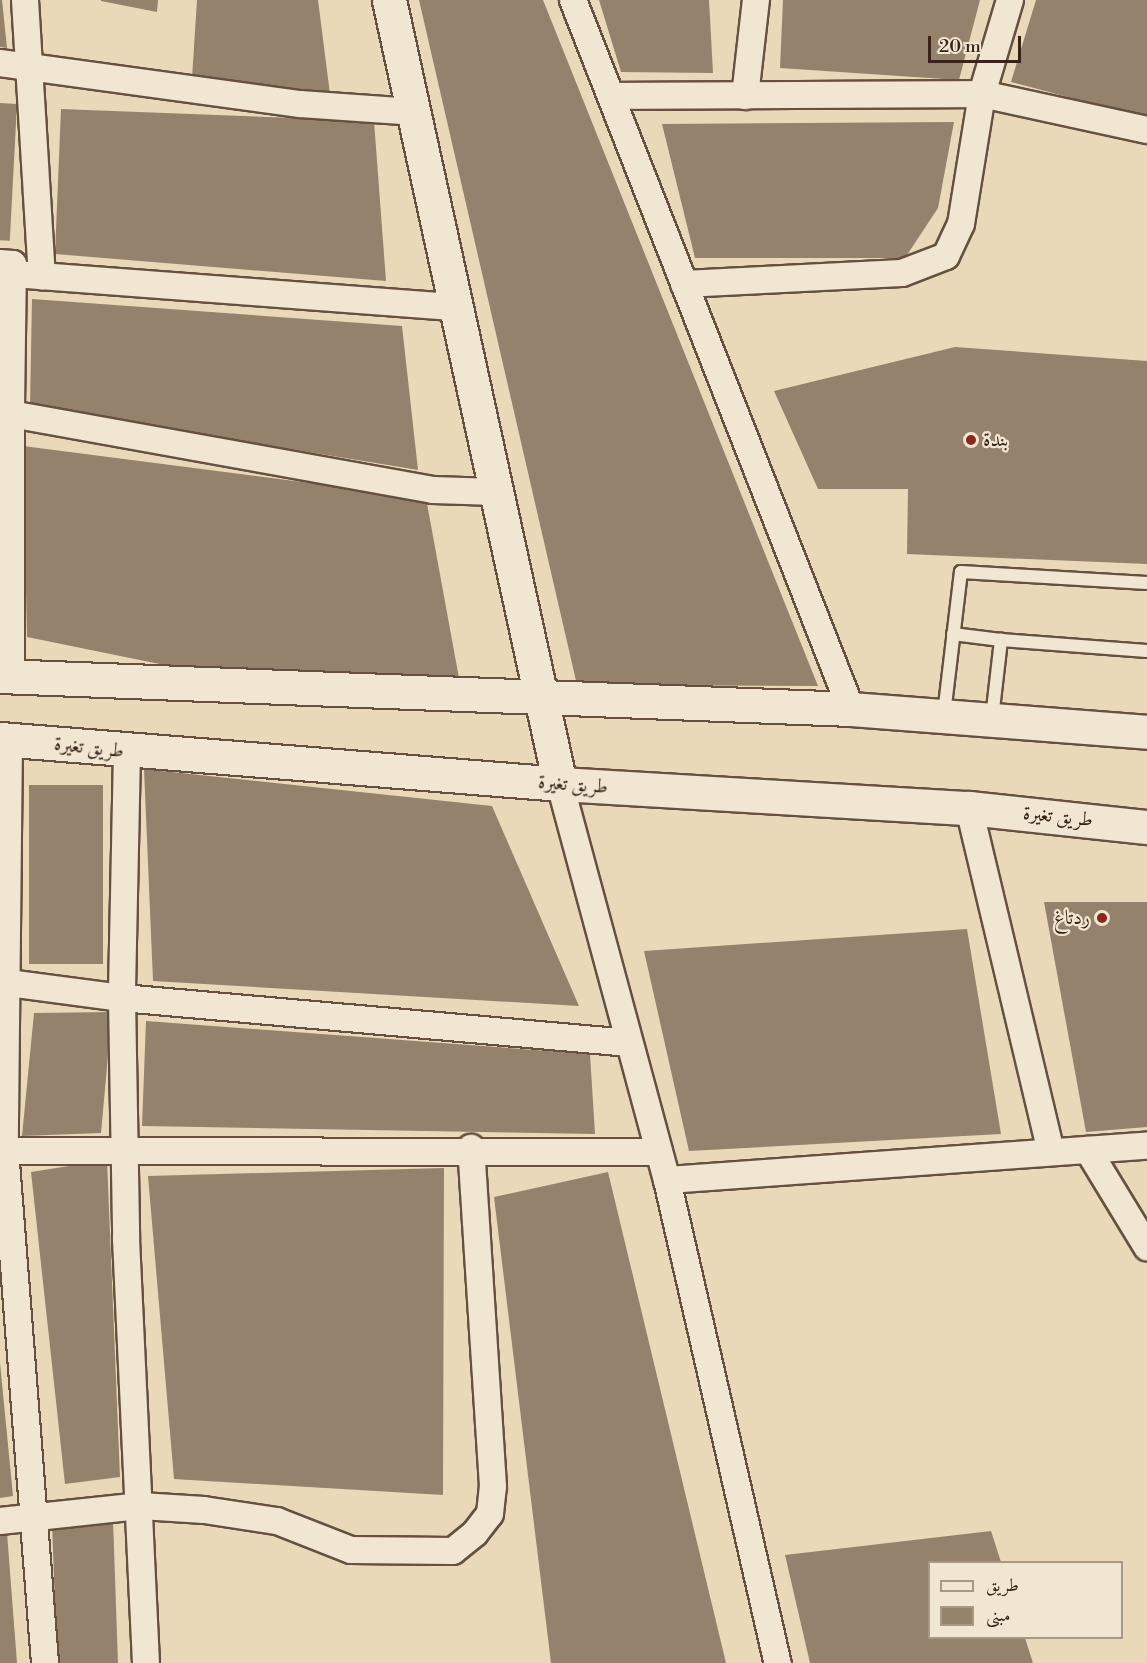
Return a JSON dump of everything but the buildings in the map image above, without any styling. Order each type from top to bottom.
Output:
[{"type":"main road","points":[[389,0],[560,784]]},
{"type":"main road","points":[[5,676],[542,700],[851,709],[992,718],[1147,732]]},
{"type":"main road","name":"طريق تغيرة","points":[[4,740],[127,752],[560,784],[969,808],[1147,827]]},
{"type":"street","points":[[25,0],[27,67],[42,276]]},
{"type":"street","points":[[573,0],[851,709]]},
{"type":"street","points":[[745,96],[756,0]]},
{"type":"street","points":[[684,284],[902,273],[946,256],[961,224],[982,94],[1010,0]]},
{"type":"street","points":[[0,63],[300,104],[413,112]]},
{"type":"street","points":[[611,96],[982,94],[1147,130]]},
{"type":"street","points":[[5,676],[7,268],[42,276],[456,307]]},
{"type":"street","points":[[5,414],[433,490],[496,492]]},
{"type":"street","points":[[4,740],[2,1151],[45,1663]]},
{"type":"street","points":[[127,752],[122,998],[146,1663]]},
{"type":"street","points":[[560,784],[667,1180],[778,1663]]},
{"type":"street","points":[[969,808],[1051,1151]]},
{"type":"street","points":[[3,982],[122,998],[629,1043]]},
{"type":"street","points":[[667,1180],[1147,1146]]},
{"type":"street","points":[[2,1151],[126,1148],[471,1148],[658,1152]]},
{"type":"street","points":[[0,1521],[141,1506],[277,1521],[351,1550],[453,1551],[475,1533],[490,1514],[493,1486],[471,1148]]},
{"type":"street","points":[[1088,1150],[1147,1247]]},
{"type":"lane","points":[[944,715],[961,572],[1147,583]]},
{"type":"lane","points":[[953,633],[1001,640],[1147,651]]},
{"type":"lane","points":[[992,718],[1001,640]]},
{"type":"place","name":"بندة","points":[[971,440]]},
{"type":"place","name":"ردتاغ","points":[[1102,918]]}]
